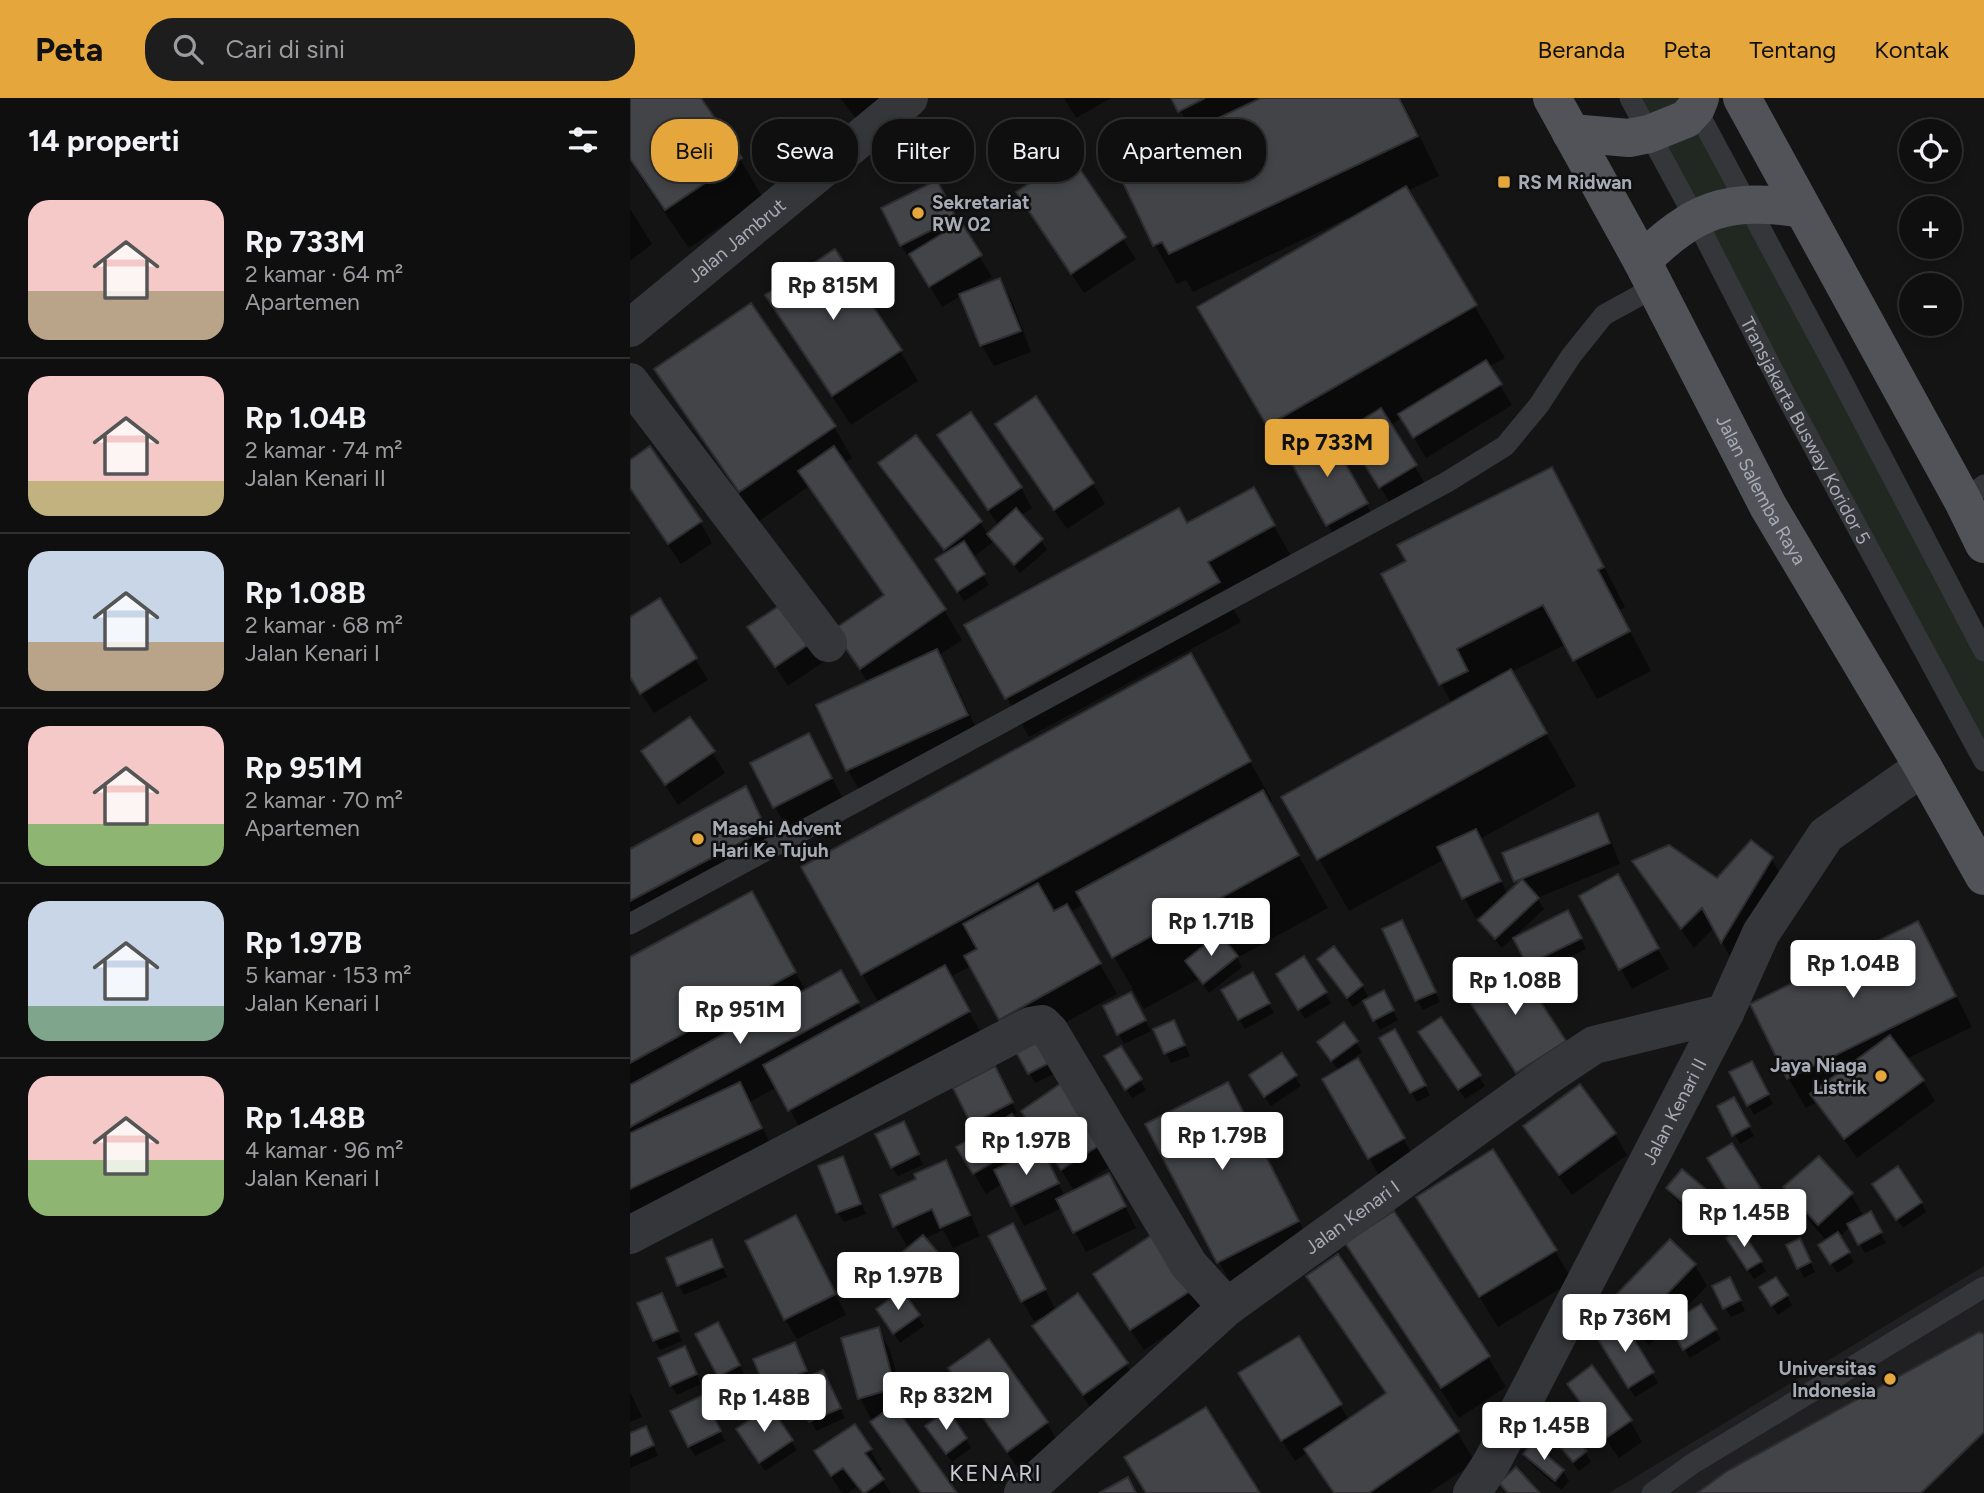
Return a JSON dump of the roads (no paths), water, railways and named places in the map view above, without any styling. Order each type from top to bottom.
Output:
[{"type":"main road","name":"Jalan Salemba Raya","points":[[1552,98],[1649,274],[1768,506],[1923,767],[1984,876]]},
{"type":"main road","points":[[1742,98],[1801,209],[1973,493],[1984,544]]},
{"type":"main road","points":[[1571,132],[1629,138],[1649,134],[1686,119],[1696,101]]},
{"type":"main road","points":[[1649,274],[1668,236],[1695,218],[1720,209],[1748,205],[1774,204],[1801,209]]},
{"type":"street","name":"Jalan Jambrut","points":[[630,328],[909,98]]},
{"type":"street","points":[[630,382],[828,643]]},
{"type":"street","name":"Jalan Kenari II","points":[[1472,1493],[1492,1462],[1725,1013],[1761,933],[1826,835],[1923,767]]},
{"type":"street","name":"Jalan Kenari I","points":[[1023,1493],[1227,1307],[1543,1079],[1594,1045],[1725,1013]]},
{"type":"street","points":[[630,1235],[1030,1027],[1042,1024],[1050,1032],[1189,1265],[1227,1307]]},
{"type":"lane","name":"Transjakarta Busway Koridor 5","points":[[1630,98],[1784,392],[1984,761]]},
{"type":"lane","points":[[1696,101],[1748,205],[1984,651]]},
{"type":"lane","points":[[630,924],[1447,482],[1505,446],[1539,405],[1570,356],[1604,315],[1649,274]]},
{"type":"lane","points":[[1652,1493],[1692,1464],[1984,1287]]},
{"type":"place","name":"RS M Ridwan","points":[[1504,182]]},
{"type":"place","name":"Sekretariat RW 02","points":[[918,213]]},
{"type":"place","name":"Masehi Advent Hari Ke Tujuh","points":[[698,839]]},
{"type":"place","name":"Jaya Niaga Listrik","points":[[1881,1076]]},
{"type":"place","name":"Universitas Indonesia","points":[[1890,1379]]},
{"type":"district","name":"KENARI","points":[[996,1473]]}]
